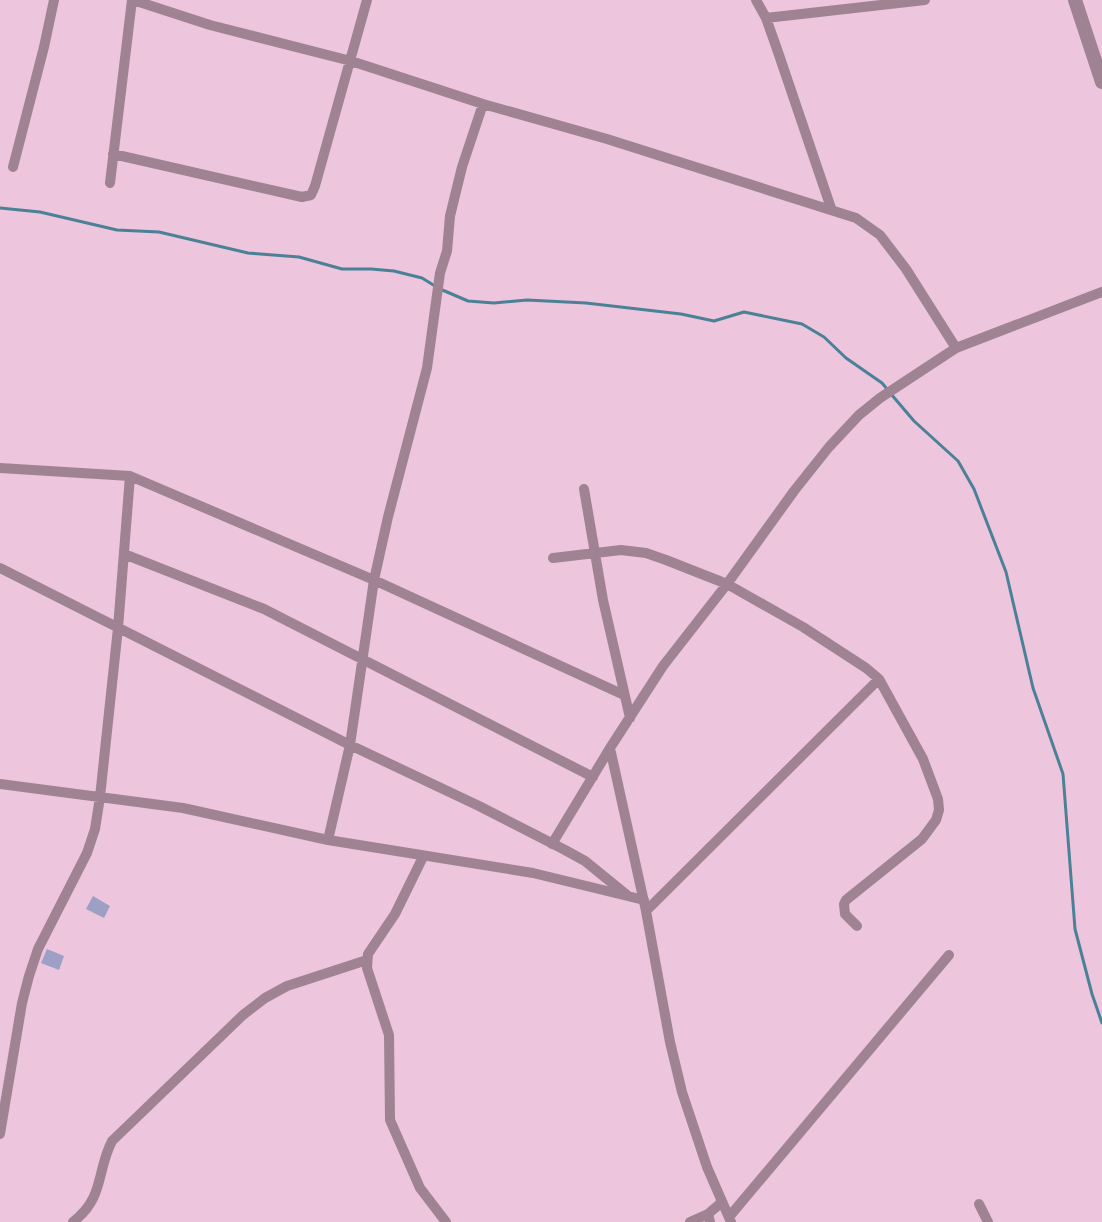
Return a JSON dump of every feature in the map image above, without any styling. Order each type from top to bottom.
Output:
[{"type":"street","points":[[13,167],[54,0]]},
{"type":"street","points":[[110,183],[133,0],[210,25],[351,61],[483,105],[607,139],[831,208],[856,218],[880,235],[906,269],[956,348]]},
{"type":"street","points":[[113,154],[302,197],[310,195],[314,190],[367,0]]},
{"type":"street","points":[[756,0],[766,18],[831,208]]},
{"type":"street","points":[[766,18],[925,0]]},
{"type":"street","points":[[1075,0],[1102,79]]},
{"type":"street","points":[[328,840],[350,746],[374,580],[427,368],[440,273],[447,250],[450,216],[483,105]]},
{"type":"street","points":[[552,844],[663,666],[727,584],[794,491],[829,447],[859,415],[880,398],[956,348],[1102,292]]},
{"type":"street","points":[[0,468],[130,476],[374,580],[624,695]]},
{"type":"street","points":[[0,1134],[22,1003],[29,976],[39,949],[87,853],[94,829],[100,797],[118,628],[130,476]]},
{"type":"street","points":[[584,489],[594,554],[630,718]]},
{"type":"street","points":[[554,558],[621,550],[646,553],[727,584],[803,627],[879,679],[923,759],[938,799],[939,810],[936,820],[922,839],[846,900],[843,908],[845,914],[857,926]]},
{"type":"street","points":[[124,554],[246,600],[593,777]]},
{"type":"street","points":[[0,568],[350,746],[479,806],[585,861],[628,896],[645,905]]},
{"type":"street","points":[[645,905],[879,679]]},
{"type":"street","points":[[610,748],[645,905],[670,1042],[682,1092],[707,1167],[730,1219],[949,955]]},
{"type":"street","points":[[0,784],[183,808],[328,840],[533,873],[628,896]]},
{"type":"street","points":[[423,857],[395,914],[367,960],[389,1035],[390,1120],[420,1188],[446,1222]]},
{"type":"street","points":[[73,1222],[82,1215],[95,1198],[104,1159],[112,1141],[243,1015],[265,998],[287,986],[367,960]]},
{"type":"street","points":[[690,1222],[709,1218],[722,1202]]},
{"type":"street","points":[[979,1204],[988,1222]]},
{"type":"building","points":[[93,896],[110,906],[104,918],[86,909]]},
{"type":"building","points":[[47,949],[64,956],[59,970],[41,963]]},
{"type":"waterway","points":[[0,208],[40,212],[117,230],[159,232],[248,253],[299,257],[342,269],[394,271],[422,278],[435,286]]},
{"type":"waterway","points":[[440,289],[468,301],[494,303],[527,300],[586,303],[681,314],[714,321],[744,312],[802,324],[824,337],[846,358],[887,389]]},
{"type":"waterway","points":[[891,394],[914,421],[958,461],[974,489],[1006,572],[1033,688],[1063,774],[1075,929],[1102,1023]]}]
